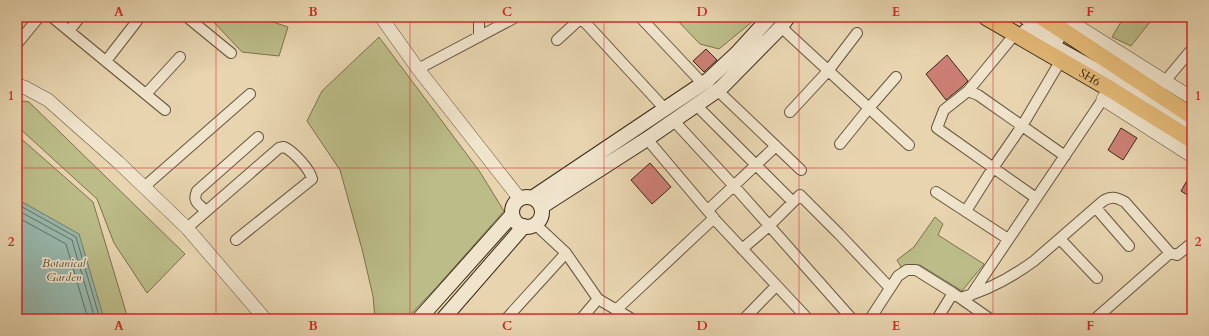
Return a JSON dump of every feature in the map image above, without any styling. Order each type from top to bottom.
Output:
[{"type":"main road","points":[[531,201],[702,84],[738,52],[770,17]]},
{"type":"main road","name":"SH6","points":[[986,17],[1108,88],[1192,140]]},
{"type":"main road","points":[[999,17],[1108,88],[1192,128]]},
{"type":"main road","points":[[1025,17],[1108,88]]},
{"type":"main road","name":"SH6","points":[[1042,17],[1065,21],[1160,87],[1192,116]]},
{"type":"main road","points":[[419,319],[512,215],[513,206],[566,190],[674,121],[717,90],[784,22]]},
{"type":"main road","points":[[443,319],[530,225],[541,217],[531,201]]},
{"type":"main road","points":[[512,215],[517,223],[530,225]]},
{"type":"street","points":[[17,44],[39,17]]},
{"type":"street","points":[[52,17],[165,110]]},
{"type":"street","points":[[69,31],[80,17]]},
{"type":"street","points":[[187,17],[231,53]]},
{"type":"street","points":[[479,17],[479,36]]},
{"type":"street","points":[[418,69],[516,17]]},
{"type":"street","points":[[640,17],[702,84]]},
{"type":"street","points":[[383,18],[418,69],[531,201]]},
{"type":"street","points":[[557,40],[582,18],[665,109]]},
{"type":"street","points":[[106,61],[137,21]]},
{"type":"street","points":[[784,22],[828,71],[909,145]]},
{"type":"street","points":[[790,112],[828,71],[857,33]]},
{"type":"street","points":[[1015,34],[968,91],[944,110],[937,128],[1036,198]]},
{"type":"street","points":[[1192,49],[1160,87],[1192,98]]},
{"type":"street","points":[[146,94],[180,57]]},
{"type":"street","points":[[966,211],[1022,126],[1061,60]]},
{"type":"street","points":[[840,144],[896,77]]},
{"type":"street","points":[[17,85],[24,87],[48,100],[118,162],[187,228],[265,319]]},
{"type":"street","points":[[970,295],[1065,156],[1108,88],[1192,156]]},
{"type":"street","points":[[717,90],[800,170]]},
{"type":"street","points":[[968,91],[978,95],[1065,156]]},
{"type":"street","points":[[144,187],[250,94]]},
{"type":"street","points":[[696,105],[793,202]]},
{"type":"street","points":[[674,121],[852,319]]},
{"type":"street","points":[[206,211],[195,200],[194,196],[197,191],[258,137]]},
{"type":"street","points":[[647,139],[742,249],[808,319]]},
{"type":"street","points":[[616,310],[711,214],[734,186],[776,146]]},
{"type":"street","points":[[187,228],[279,148],[284,147],[289,149],[308,170],[312,179],[236,240]]},
{"type":"street","points":[[936,192],[1008,239]]},
{"type":"street","points":[[742,249],[769,226],[800,195],[890,288]]},
{"type":"street","points":[[957,295],[970,295],[985,290],[1023,269],[1109,198],[1115,197],[1125,202],[1170,253],[1177,255],[1192,243]]},
{"type":"street","points":[[1096,208],[1129,246]]},
{"type":"street","points":[[530,225],[566,253],[598,299],[632,319]]},
{"type":"street","points":[[1060,239],[1097,278]]},
{"type":"street","points":[[506,319],[566,253]]},
{"type":"street","points":[[1095,319],[1170,253]]},
{"type":"street","points":[[870,319],[898,276],[907,270],[916,270],[957,295],[990,319]]},
{"type":"street","points":[[744,319],[776,286]]},
{"type":"street","points":[[937,319],[957,295]]},
{"type":"street","points":[[581,319],[598,299]]},
{"type":"green space","points":[[209,17],[263,17],[267,20],[288,27],[279,56],[242,52]]},
{"type":"green space","points":[[674,17],[758,17],[719,49],[700,44]]},
{"type":"green space","points":[[1124,17],[1154,17],[1131,46],[1112,37]]},
{"type":"green space","points":[[379,37],[480,172],[504,211],[435,289],[406,319],[375,319],[373,296],[362,249],[340,170],[307,121],[322,91]]},
{"type":"green space","points":[[17,100],[29,102],[185,254],[147,293],[114,243],[97,199],[17,126]]},
{"type":"green space","name":"Botanical Garden","points":[[17,135],[93,202],[128,319],[17,319]]},
{"type":"green space","points":[[935,217],[943,224],[938,235],[984,264],[962,291],[920,265],[901,267],[897,260],[914,247]]},
{"type":"water","points":[[17,199],[79,234],[104,319],[17,319]]},
{"type":"building","points":[[706,49],[717,60],[704,72],[693,61]]},
{"type":"building","points":[[947,55],[968,81],[946,100],[926,74]]},
{"type":"building","points":[[1121,128],[1137,138],[1123,160],[1108,150]]},
{"type":"building","points":[[650,163],[671,187],[652,204],[631,180]]},
{"type":"building","points":[[1192,172],[1192,198],[1181,191]]}]
